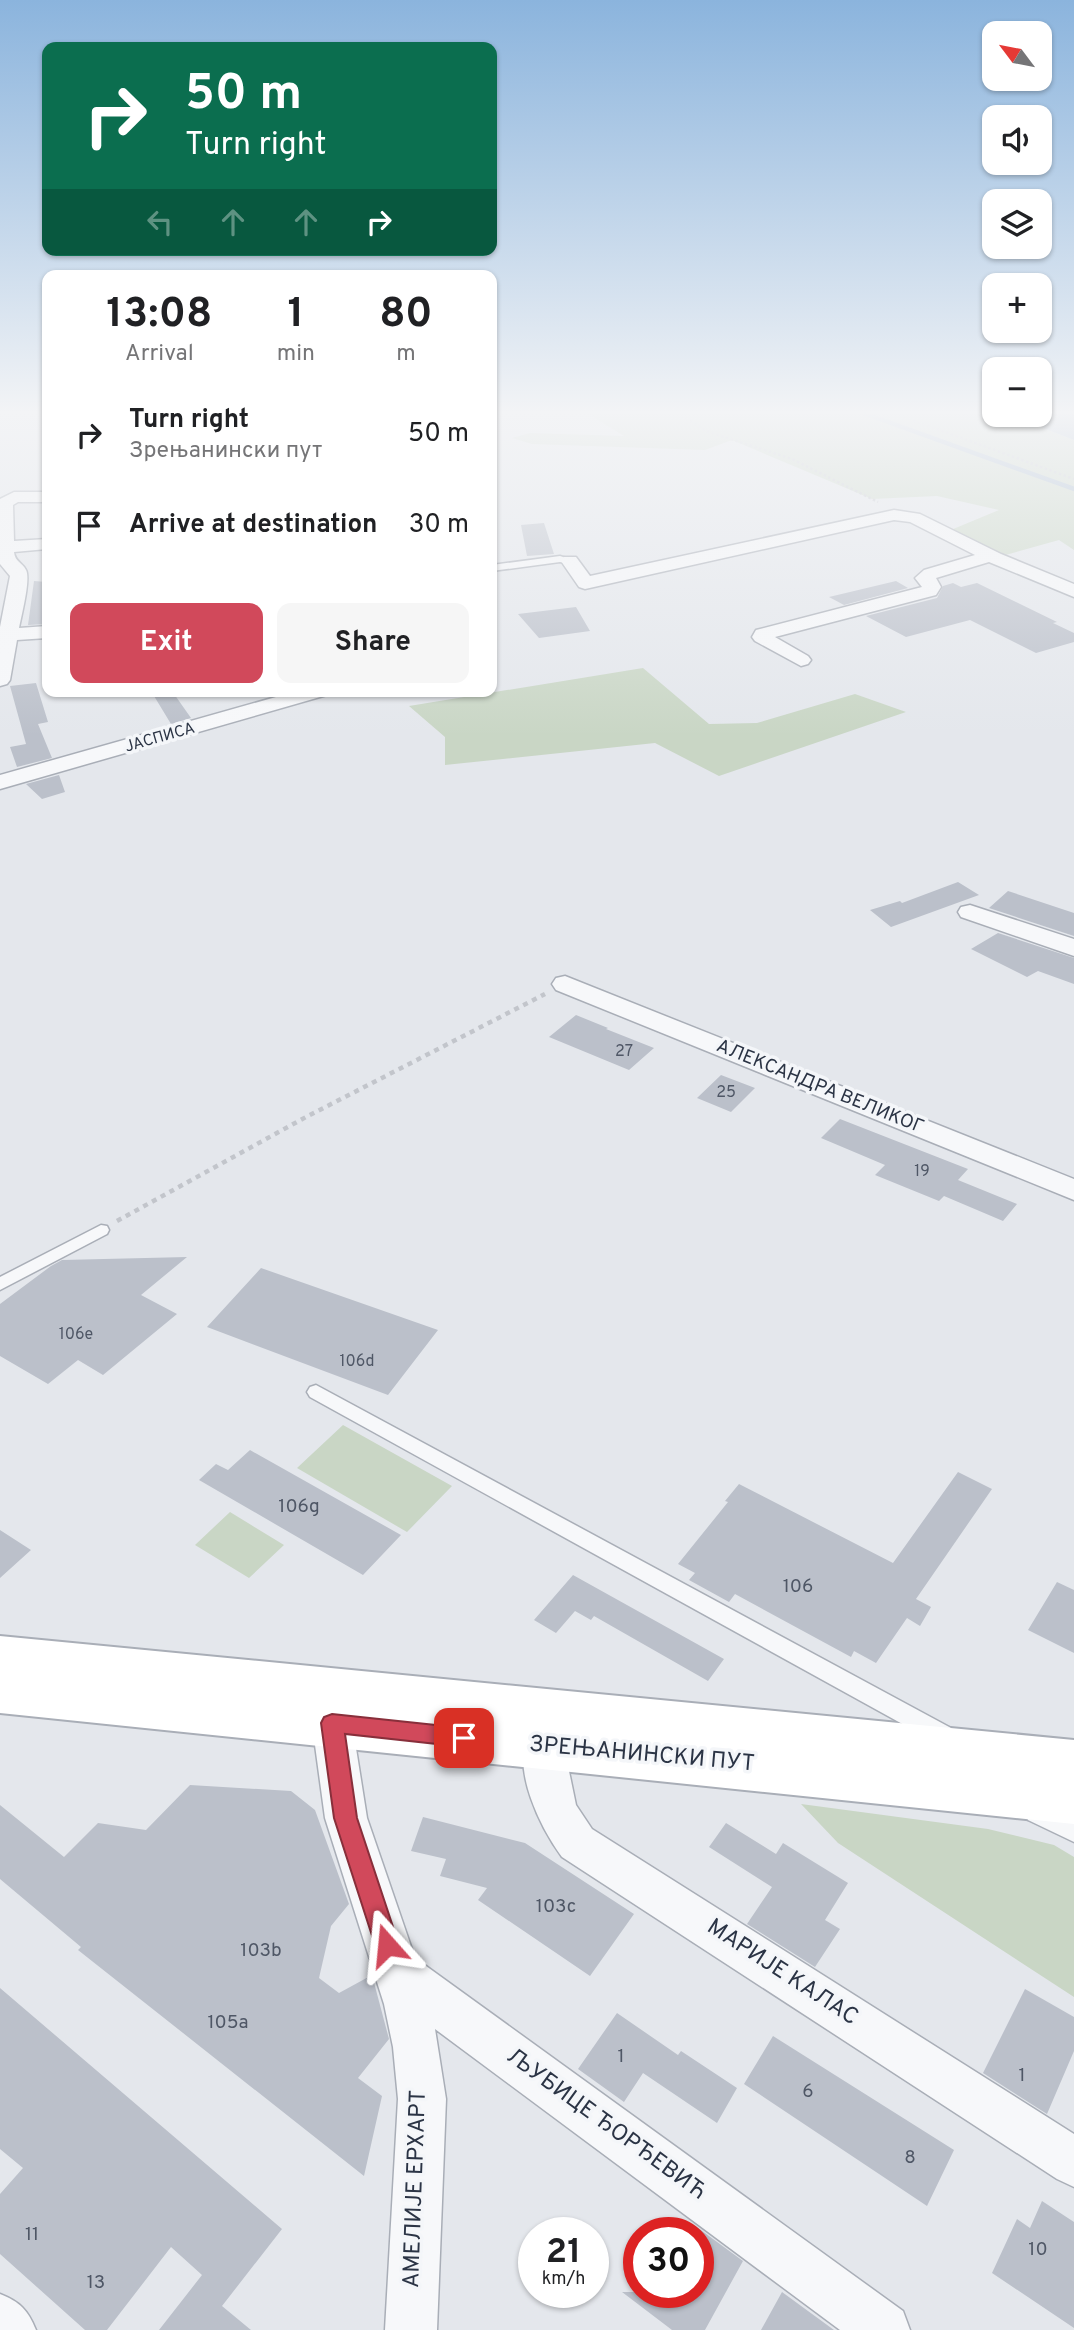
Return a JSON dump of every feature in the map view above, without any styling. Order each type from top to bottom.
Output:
[{"type":"main road","name":"ЗРЕЊАНИНСКИ ПУТ","points":[[0,1657],[982,1773],[1074,1800]]},
{"type":"main road","name":"ЗРЕЊАНИНСКИ ПУТ","points":[[0,1691],[802,1770],[982,1773],[1074,1764]]},
{"type":"street","points":[[0,680],[19,573],[8,563],[2,547],[3,519]]},
{"type":"street","points":[[570,561],[585,583],[877,519]]},
{"type":"street","points":[[915,519],[991,556],[1074,591]]},
{"type":"street","points":[[2,547],[42,544]]},
{"type":"street","points":[[801,660],[762,637],[763,634],[929,591],[932,587],[924,578],[930,574],[991,556]]},
{"type":"street","points":[[9,635],[42,632]]},
{"type":"street","name":"ЈАСПИСА","points":[[0,782],[299,697]]},
{"type":"street","points":[[970,912],[1074,948]]},
{"type":"street","name":"АЛЕКСАНДРА ВЕЛИКОГ","points":[[565,984],[1074,1190]]},
{"type":"street","name":"АМЕЛИЈЕ ЕРХАРТ","points":[[332,1723],[346,1818],[395,1970],[416,2047],[422,2099],[411,2330]]},
{"type":"street","name":"МАРИЈЕ КАЛАС","points":[[543,1746],[549,1791],[559,1821],[577,1843],[1074,2162]]},
{"type":"street","name":"ЉУБИЦЕ ЂОРЂЕВИЋ","points":[[395,1970],[884,2330]]},
{"type":"street","points":[[0,2320],[10,2330]]},
{"type":"lane","points":[[497,567],[561,559],[570,561]]},
{"type":"lane","points":[[0,1284],[101,1230]]},
{"type":"lane","points":[[316,1392],[982,1773],[1074,1832]]},
{"type":"path","points":[[101,1230],[306,1117],[565,984]]},
{"type":"green space","points":[[978,519],[1074,519],[1074,550],[1059,540],[995,558],[946,532]]},
{"type":"green space","points":[[643,668],[709,724],[757,723],[855,694],[906,712],[719,776],[655,743],[445,765],[445,737],[409,706],[464,697],[497,697],[497,692]]},
{"type":"green space","points":[[343,1425],[452,1486],[407,1532],[297,1468]]},
{"type":"green space","points":[[230,1512],[284,1545],[249,1578],[195,1545]]},
{"type":"green space","points":[[801,1804],[988,1829],[1054,1845],[1074,1857],[1074,1997],[838,1843]]},
{"type":"building","points":[[544,523],[554,554],[527,556],[521,525]]},
{"type":"building","points":[[34,581],[42,582],[42,624],[28,625]]},
{"type":"building","points":[[896,581],[908,588],[844,605],[829,597]]},
{"type":"building","points":[[953,583],[961,587],[977,583],[1057,622],[1053,623],[1074,633],[1074,642],[1036,653],[970,620],[906,637],[866,616],[937,598],[943,586]]},
{"type":"building","points":[[576,607],[590,631],[539,638],[518,614]]},
{"type":"building","points":[[36,683],[48,722],[38,724],[52,758],[17,767],[10,747],[26,744],[10,686]]},
{"type":"building","points":[[155,697],[176,697],[191,718],[171,724]]},
{"type":"building","points":[[59,775],[65,792],[42,799],[26,784]]},
{"type":"building","points":[[958,882],[979,895],[891,927],[870,910],[900,901],[902,903]]},
{"type":"building","points":[[1008,891],[1074,913],[1074,936],[989,908]]},
{"type":"building","points":[[998,933],[1074,958],[1074,984],[1038,971],[1027,977],[971,949]]},
{"type":"building","points":[[576,1015],[654,1048],[629,1070],[549,1037]]},
{"type":"building","points":[[721,1075],[755,1088],[731,1112],[697,1098]]},
{"type":"building","points":[[840,1119],[968,1169],[958,1180],[1017,1204],[1003,1221],[944,1196],[939,1201],[875,1175],[885,1165],[821,1138]]},
{"type":"building","points":[[187,1257],[141,1295],[177,1314],[103,1375],[78,1360],[48,1384],[0,1356],[0,1304],[62,1260]]},
{"type":"building","points":[[261,1268],[438,1330],[388,1395],[207,1327]]},
{"type":"building","points":[[250,1450],[401,1535],[363,1575],[199,1480],[216,1464],[228,1470]]},
{"type":"building","points":[[958,1472],[992,1489],[916,1599],[931,1607],[920,1626],[907,1618],[876,1663],[854,1651],[851,1657],[735,1594],[729,1602],[689,1580],[695,1573],[678,1564],[728,1502],[725,1501],[739,1484],[893,1563]]},
{"type":"building","points":[[0,1530],[31,1550],[0,1578]]},
{"type":"building","points":[[573,1575],[724,1659],[708,1681],[594,1616],[591,1620],[575,1611],[556,1633],[534,1620]]},
{"type":"building","points":[[1057,1582],[1074,1590],[1074,1653],[1028,1630]]},
{"type":"building","points":[[190,1785],[291,1791],[315,1810],[349,1904],[331,1926],[319,1978],[339,1993],[372,1975],[389,2039],[358,2078],[382,2096],[364,2176],[78,1950],[81,1947],[0,1879],[0,1805],[64,1857],[98,1823],[146,1830]]},
{"type":"building","points":[[423,1817],[525,1843],[634,1914],[590,1976],[478,1900],[487,1888],[440,1876],[446,1859],[411,1851]]},
{"type":"building","points":[[726,1823],[776,1854],[783,1843],[848,1883],[825,1920],[840,1929],[815,1967],[747,1924],[772,1887],[709,1847]]},
{"type":"building","points":[[0,1988],[282,2229],[222,2306],[251,2330],[159,2330],[202,2275],[171,2247],[107,2330],[85,2330],[0,2254],[0,2194],[23,2168],[0,2149]]},
{"type":"building","points":[[1025,1989],[1074,2017],[1074,2051],[1047,2114],[983,2073]]},
{"type":"building","points":[[617,2013],[678,2055],[681,2051],[737,2088],[717,2123],[643,2073],[624,2102],[578,2069]]},
{"type":"building","points":[[773,2036],[954,2150],[927,2206],[744,2084]]},
{"type":"building","points":[[1042,2201],[1074,2222],[1074,2328],[992,2273],[1017,2219],[1030,2228]]},
{"type":"building","points":[[714,2240],[743,2261],[705,2330],[672,2330],[643,2308],[714,2308]]},
{"type":"building","points":[[782,2292],[834,2330],[761,2330]]},
{"type":"route","points":[[387,1945],[346,1818],[332,1723],[464,1738]]}]
